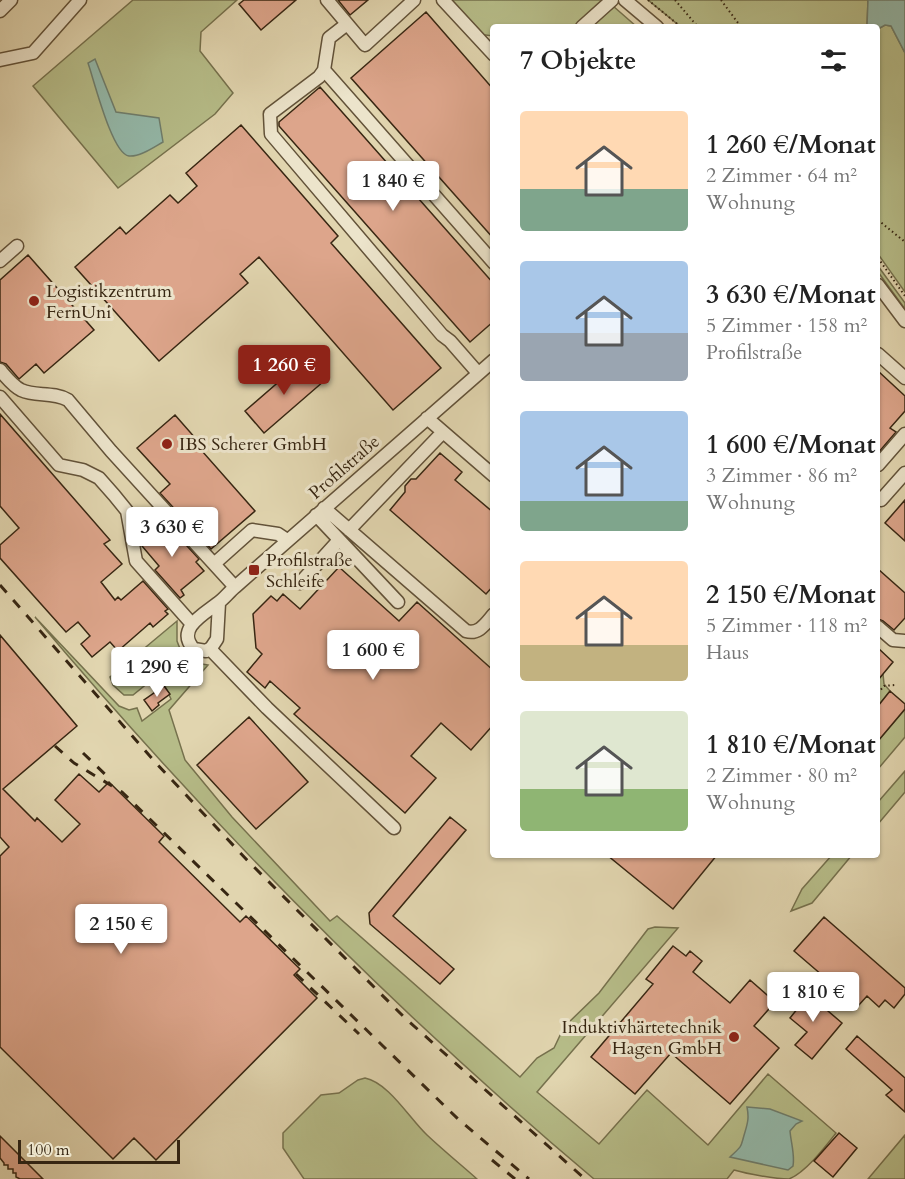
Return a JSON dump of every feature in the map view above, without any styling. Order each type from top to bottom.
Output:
[{"type":"street","points":[[0,11],[11,0]]},
{"type":"street","points":[[0,60],[33,53],[80,0]]},
{"type":"street","points":[[327,0],[365,45],[414,0]]},
{"type":"street","points":[[443,0],[490,51]]},
{"type":"street","points":[[585,24],[612,0]]},
{"type":"street","points":[[625,0],[653,24]]},
{"type":"street","points":[[347,24],[329,38],[324,70],[319,77],[270,114],[271,134],[442,335],[478,373]]},
{"type":"street","points":[[324,70],[490,258]]},
{"type":"street","points":[[0,261],[18,246]]},
{"type":"street","points":[[880,288],[905,321]]},
{"type":"street","points":[[880,356],[905,378]]},
{"type":"street","name":"Profilstraße","points":[[192,624],[219,603],[235,586],[490,363]]},
{"type":"street","points":[[0,370],[19,390],[33,394],[59,394],[68,400],[111,451],[235,586]]},
{"type":"street","points":[[0,397],[59,465],[83,470],[99,478],[127,511],[136,561],[192,624],[187,634],[190,646],[200,651],[210,649],[217,639],[219,603]]},
{"type":"street","points":[[427,418],[490,473]]},
{"type":"street","points":[[349,530],[442,432]]},
{"type":"street","points":[[880,463],[905,434]]},
{"type":"street","points":[[881,500],[905,473]]},
{"type":"street","points":[[320,512],[349,530],[466,631],[472,633],[478,631],[490,618]]},
{"type":"street","points":[[320,512],[339,540],[398,602]]},
{"type":"street","points":[[214,564],[252,530],[278,534],[287,540]]},
{"type":"street","points":[[300,583],[339,540]]},
{"type":"street","points":[[880,629],[893,640],[905,641]]},
{"type":"street","points":[[210,649],[267,708],[394,828]]},
{"type":"path","points":[[648,0],[677,24]]},
{"type":"path","points":[[675,0],[695,24]]},
{"type":"path","points":[[721,0],[739,24]]},
{"type":"path","points":[[880,222],[905,242]]},
{"type":"path","points":[[880,261],[905,296]]},
{"type":"path","points":[[880,691],[884,686],[895,685]]},
{"type":"green space","points":[[133,0],[237,0],[201,32],[200,51],[233,93],[215,114],[118,188],[33,86]]},
{"type":"green space","points":[[450,0],[605,1],[578,24],[490,24],[490,36],[478,34]]},
{"type":"green space","points":[[648,0],[868,0],[867,24],[677,24]]},
{"type":"green space","points":[[613,6],[634,24],[593,24]]},
{"type":"green space","points":[[885,25],[891,26],[905,53],[905,292],[880,257],[880,28]]},
{"type":"green space","points":[[880,269],[905,303],[905,309],[880,275]]},
{"type":"green space","points":[[35,617],[119,706],[129,710],[137,708],[142,721],[171,699],[164,684],[190,662],[208,665],[169,710],[185,760],[232,817],[330,921],[337,916],[520,1077],[537,1058],[554,1048],[564,1027],[599,993],[648,929],[678,928],[537,1092],[599,1144],[647,1090],[708,1145],[768,1074],[836,1133],[808,1165],[789,1179],[734,1170],[727,1179],[594,1179],[445,1048],[302,910],[166,766]]},
{"type":"green space","points":[[177,621],[177,641],[182,654],[180,657],[133,695],[124,695],[113,685],[110,677]]},
{"type":"green space","points":[[883,674],[884,684],[890,691],[880,704],[880,678]]},
{"type":"green space","points":[[905,709],[905,737],[880,767],[880,739]]},
{"type":"green space","points":[[905,771],[905,792],[880,822],[880,800]]},
{"type":"green space","points":[[829,858],[850,858],[812,903],[791,911],[802,889]]},
{"type":"green space","points":[[365,1078],[374,1081],[390,1094],[427,1135],[477,1179],[304,1179],[283,1148],[283,1133],[321,1095],[339,1093]]},
{"type":"green space","points":[[905,1135],[905,1179],[868,1179]]},
{"type":"shaded area","points":[[868,0],[905,0],[905,53],[891,26],[885,25],[880,28],[880,24],[867,24]]},
{"type":"shaded area","points":[[95,59],[116,112],[159,118],[163,142],[138,155],[129,156],[123,152],[110,130],[88,63]]},
{"type":"shaded area","points":[[747,1107],[770,1109],[802,1121],[790,1131],[793,1166],[788,1170],[730,1157],[742,1144],[747,1122]]},
{"type":"building","points":[[244,0],[296,0],[261,30],[239,4]]},
{"type":"building","points":[[338,0],[368,0],[350,15]]},
{"type":"building","points":[[426,12],[490,85],[490,234],[351,78]]},
{"type":"building","points":[[320,87],[490,279],[490,324],[470,342],[279,126],[279,122]]},
{"type":"building","points":[[241,125],[338,236],[331,243],[441,368],[393,410],[259,257],[240,274],[248,283],[159,361],[75,267],[120,227],[126,234],[170,195],[178,203],[197,186],[186,173]]},
{"type":"building","name":"Logistikzentrum FernUni","points":[[28,255],[94,330],[44,373],[36,364],[19,379],[6,364],[0,362],[0,280]]},
{"type":"building","points":[[305,359],[324,381],[264,433],[245,411]]},
{"type":"building","points":[[880,373],[905,396],[905,411],[890,428],[896,432],[880,451]]},
{"type":"building","points":[[0,414],[110,540],[104,544],[122,564],[101,582],[115,600],[118,597],[121,600],[143,581],[168,609],[165,611],[168,614],[153,627],[150,623],[118,651],[110,642],[92,657],[81,644],[90,636],[78,622],[66,632],[0,558],[0,545],[19,528],[0,506]]},
{"type":"building","points":[[175,415],[197,440],[194,442],[255,511],[211,549],[160,493],[170,484],[137,448]]},
{"type":"building","points":[[440,453],[462,472],[455,480],[490,510],[490,590],[486,594],[390,510],[405,492],[405,486],[411,479],[416,479]]},
{"type":"building","points":[[905,500],[905,541],[885,523]]},
{"type":"building","points":[[163,520],[199,559],[196,562],[204,571],[181,590],[184,595],[180,598],[155,570],[159,566],[142,546],[141,540]]},
{"type":"building","points":[[339,567],[399,621],[417,602],[490,667],[490,729],[471,750],[441,723],[411,756],[436,778],[405,813],[294,714],[300,708],[270,681],[265,688],[247,672],[262,654],[256,648],[253,614],[271,596],[277,601],[283,594],[300,609]]},
{"type":"building","points":[[880,571],[905,593],[905,618],[894,630],[880,620]]},
{"type":"building","points":[[0,635],[77,726],[3,789],[35,821],[37,818],[62,842],[80,824],[55,800],[79,774],[99,792],[109,782],[164,836],[159,842],[240,922],[246,916],[300,969],[294,975],[317,998],[156,1160],[134,1138],[113,1159],[0,1047],[0,856],[9,847],[0,837]]},
{"type":"building","points":[[880,650],[893,662],[880,678]]},
{"type":"building","points":[[164,686],[170,694],[152,711],[144,700]]},
{"type":"building","points":[[890,691],[905,704],[905,709],[880,739],[880,704]]},
{"type":"building","points":[[249,717],[308,782],[256,829],[197,765]]},
{"type":"building","points":[[450,817],[466,830],[393,916],[454,969],[440,984],[370,924],[369,913]]},
{"type":"building","points":[[611,858],[715,858],[673,909]]},
{"type":"building","points":[[824,917],[905,988],[905,994],[894,1008],[885,1000],[879,1007],[867,996],[858,1006],[794,951]]},
{"type":"building","points":[[673,946],[686,956],[690,951],[702,961],[693,972],[730,1003],[750,980],[775,1002],[754,1026],[779,1048],[730,1104],[671,1053],[635,1094],[591,1057],[653,984],[646,979]]},
{"type":"building","points":[[800,987],[842,1023],[812,1059],[795,1045],[807,1032],[790,1018],[798,1008],[789,1000]]},
{"type":"building","points":[[857,1036],[905,1078],[905,1112],[886,1095],[892,1090],[846,1049]]},
{"type":"building","points":[[839,1133],[857,1148],[833,1177],[814,1161]]},
{"type":"building","points":[[0,1136],[43,1179],[20,1179],[16,1177],[16,1173],[13,1173],[13,1169],[8,1169],[8,1165],[4,1165],[0,1158]]},
{"type":"railway","points":[[0,585],[156,763],[247,860],[405,1018],[585,1179]]},
{"type":"railway","points":[[55,746],[74,763],[122,792],[458,1119],[529,1179]]},
{"type":"railway","points":[[83,753],[110,779]]},
{"type":"railway","points":[[296,974],[359,1034]]},
{"type":"railway","points":[[492,1160],[515,1179]]},
{"type":"place","name":"Logistikzentrum FernUni","points":[[34,301]]},
{"type":"place","name":"IBS Scherer GmbH","points":[[167,444]]},
{"type":"place","name":"Profilstraße Schleife","points":[[254,570]]},
{"type":"place","name":"Induktivhärtetechnik Hagen GmbH","points":[[734,1037]]}]
